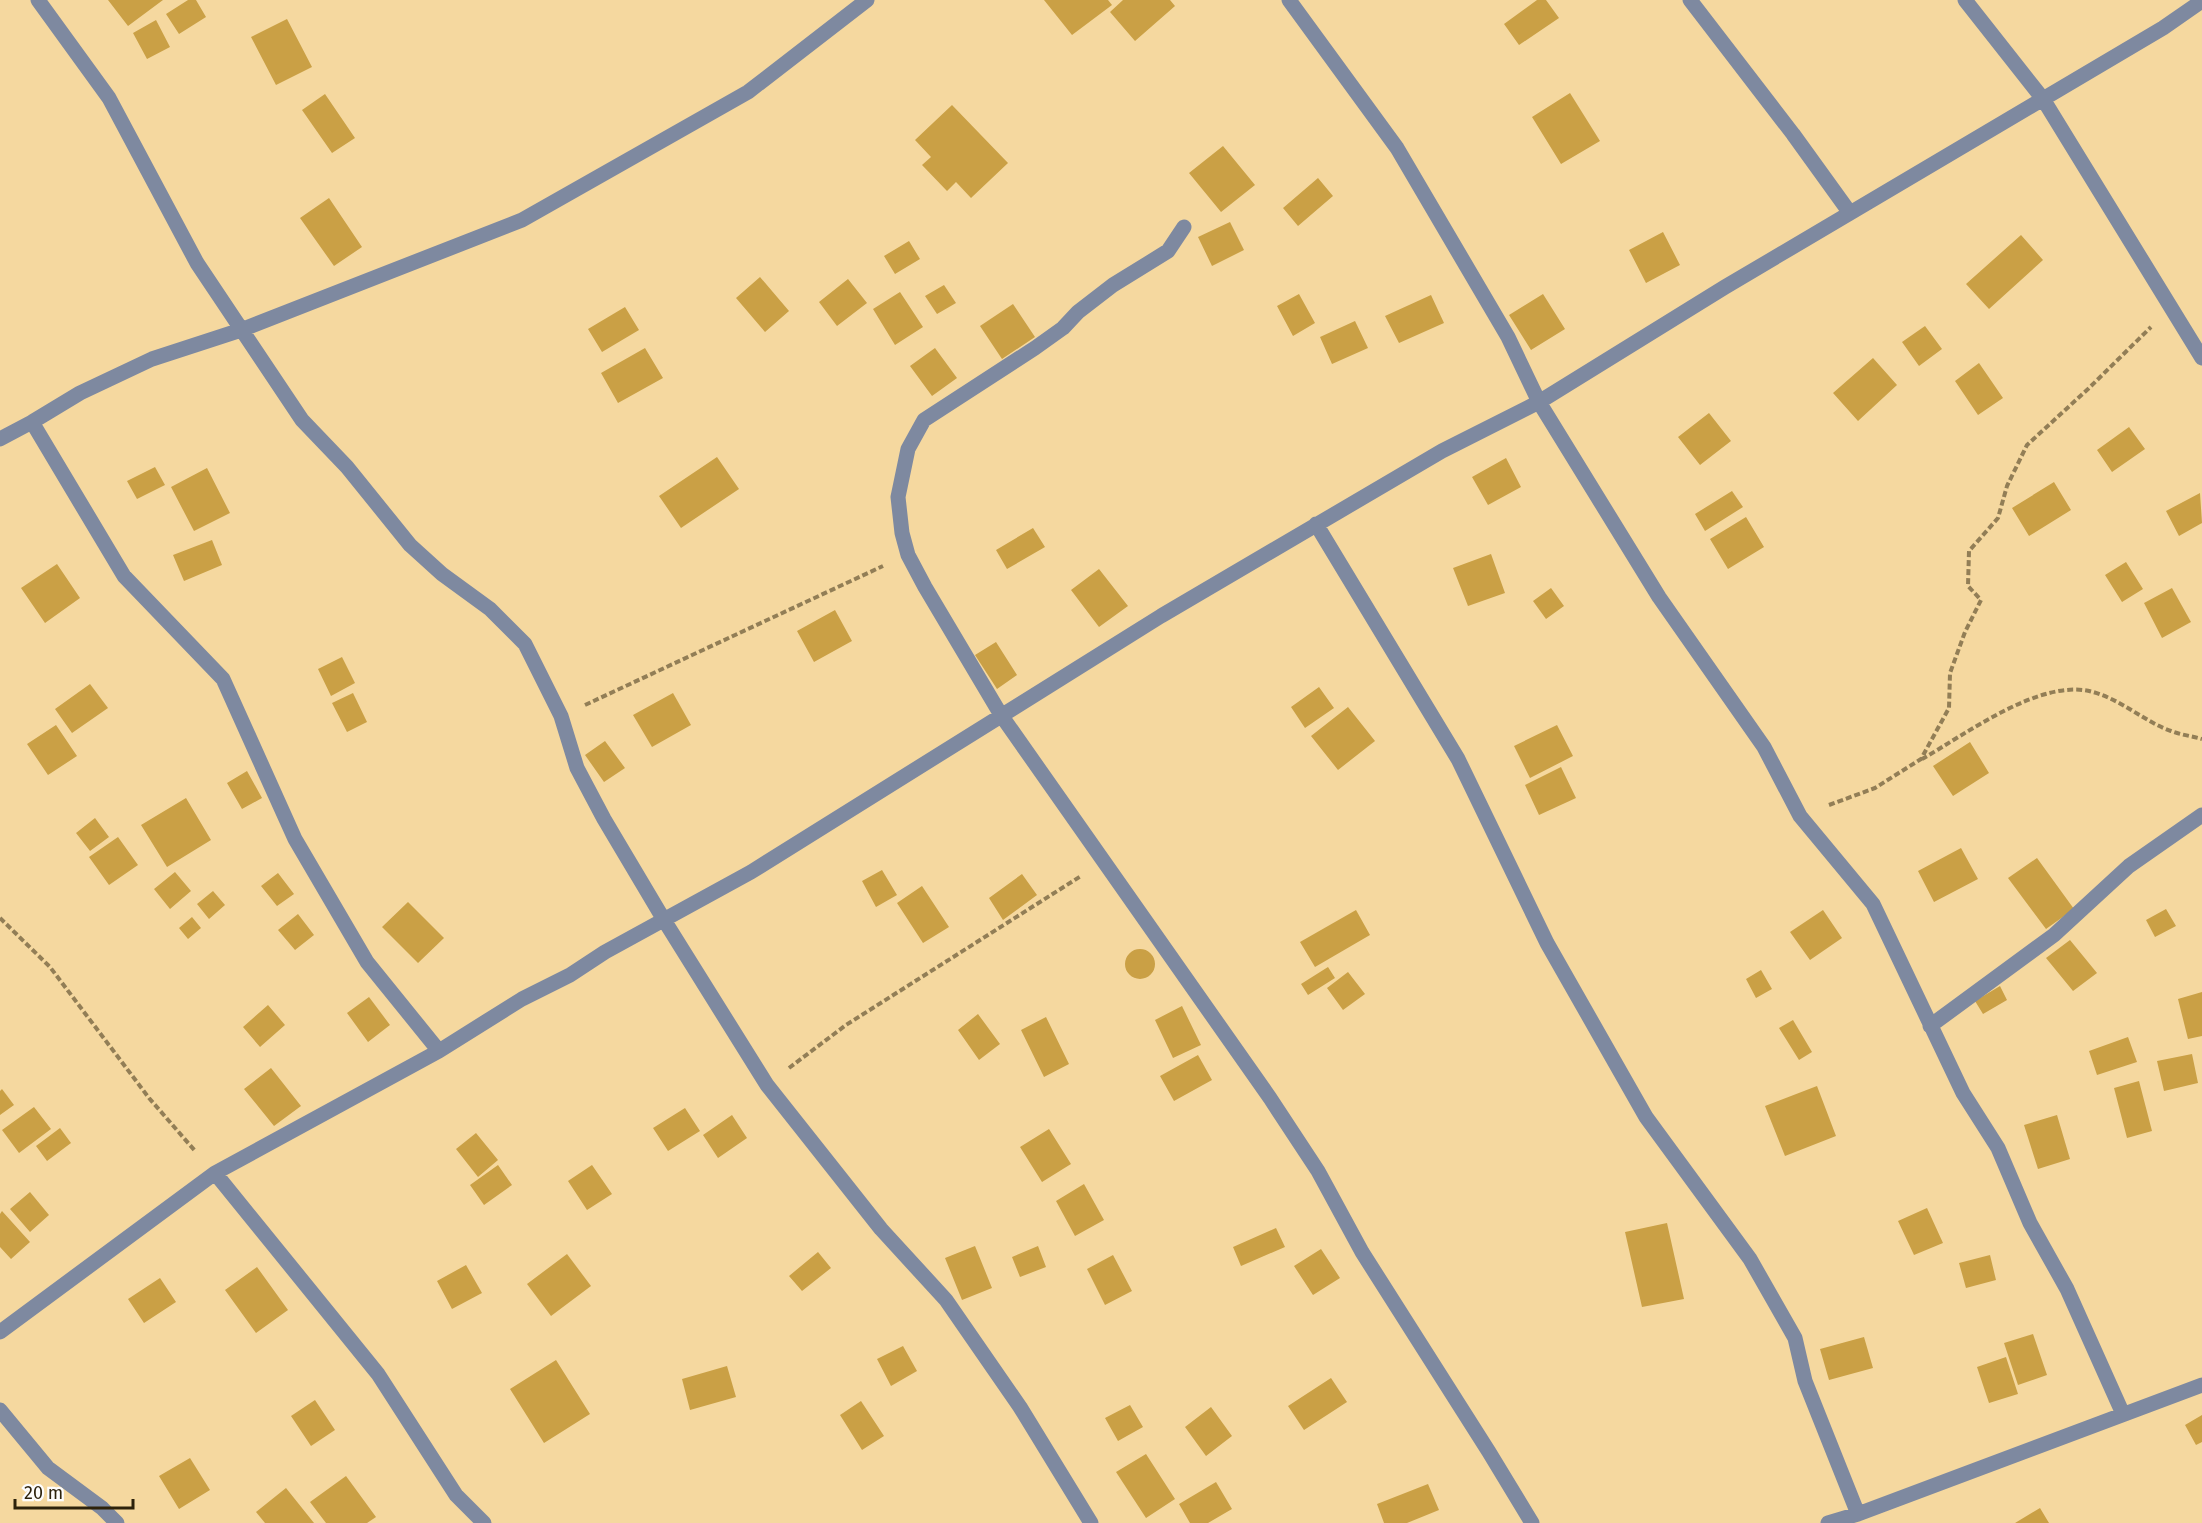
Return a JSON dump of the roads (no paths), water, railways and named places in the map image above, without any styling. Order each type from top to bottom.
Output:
[{"type":"street","points":[[38,0],[109,98],[197,263],[302,420],[347,467],[410,545],[442,574],[490,609],[525,644],[561,716],[578,768],[604,819],[767,1085],[881,1229],[946,1300],[1020,1407],[1090,1523]]},
{"type":"street","points":[[0,439],[80,393],[152,359],[241,330],[522,220],[748,92],[867,0]]},
{"type":"street","points":[[1289,0],[1397,148],[1508,337],[1539,402],[1659,597],[1764,747],[1800,816],[1873,904],[1964,1093],[1998,1148],[2030,1223],[2067,1289],[2123,1414]]},
{"type":"street","points":[[1690,0],[1793,134],[1850,213]]},
{"type":"street","points":[[1965,0],[2043,99],[2202,358]]},
{"type":"street","points":[[0,1332],[215,1173],[439,1051],[522,999],[570,975],[605,952],[751,872],[1171,610],[1442,451],[1539,402],[1725,287],[2163,28],[2202,1]]},
{"type":"street","points":[[1184,227],[1168,251],[1113,285],[1078,312],[1063,328],[1035,348],[924,420],[908,450],[898,497],[902,533],[908,555],[1001,715],[1270,1098],[1318,1171],[1362,1252],[1532,1523]]},
{"type":"street","points":[[32,422],[124,576],[223,679],[296,839],[367,962],[439,1051]]},
{"type":"street","points":[[1316,524],[1458,759],[1547,943],[1646,1117],[1750,1259],[1795,1338],[1805,1381],[1858,1514]]},
{"type":"street","points":[[1930,1026],[2054,935],[2129,866],[2202,815]]},
{"type":"street","points":[[215,1173],[378,1374],[456,1495],[484,1523]]},
{"type":"street","points":[[1828,1523],[1858,1514],[2202,1385]]},
{"type":"street","points":[[0,1410],[48,1468],[102,1508],[117,1523]]}]
